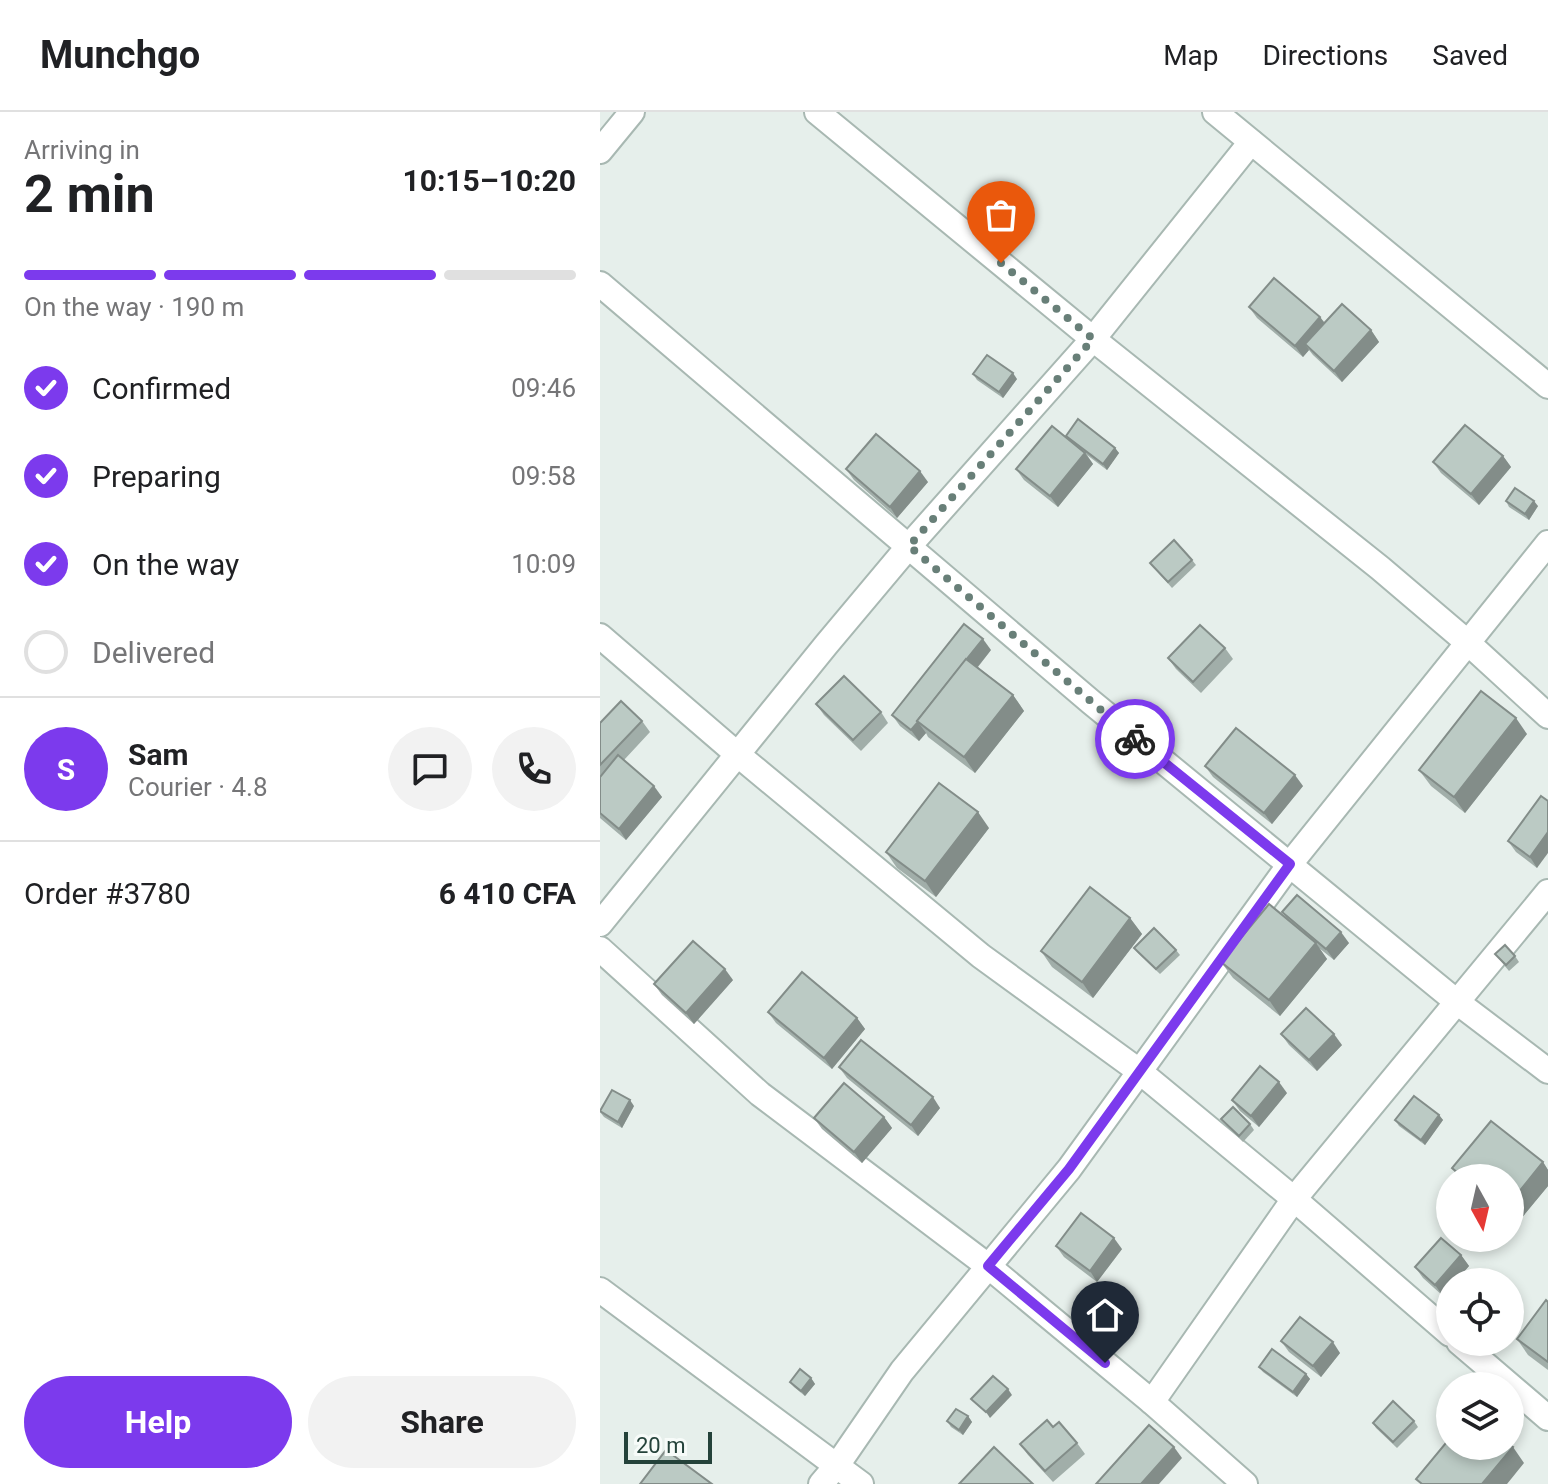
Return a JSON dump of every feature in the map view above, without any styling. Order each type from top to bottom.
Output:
[{"type":"street","points":[[600,151],[632,112]]},
{"type":"street","points":[[817,112],[1093,339],[1368,558],[1548,716]]},
{"type":"street","points":[[1215,112],[1548,386]]},
{"type":"street","points":[[600,924],[909,546],[1093,339],[1251,142]]},
{"type":"street","points":[[600,284],[1091,702],[1457,1002],[1548,1071]]},
{"type":"street","points":[[821,1484],[902,1371],[1069,1169],[1290,864],[1548,543]]},
{"type":"street","points":[[600,636],[981,956],[1139,1071],[1436,1322]]},
{"type":"street","points":[[1152,1402],[1294,1199],[1548,892]]},
{"type":"street","points":[[600,949],[760,1094],[988,1266],[1245,1484]]},
{"type":"street","points":[[600,1290],[861,1484]]},
{"type":"street","points":[[1475,1356],[1548,1418]]},
{"type":"building","points":[[1274,278],[1320,317],[1295,346],[1249,307]]},
{"type":"building","points":[[1342,304],[1371,330],[1334,371],[1305,344]]},
{"type":"building","points":[[987,355],[1013,373],[999,392],[973,374]]},
{"type":"building","points":[[1078,419],[1115,448],[1103,464],[1066,436]]},
{"type":"building","points":[[1465,425],[1503,456],[1471,494],[1433,462]]},
{"type":"building","points":[[1052,426],[1085,453],[1050,496],[1016,469]]},
{"type":"building","points":[[876,434],[920,471],[890,507],[846,469]]},
{"type":"building","points":[[1515,488],[1534,501],[1525,514],[1506,501]]},
{"type":"building","points":[[1174,540],[1192,560],[1168,582],[1150,563]]},
{"type":"building","points":[[964,624],[983,639],[911,730],[892,715]]},
{"type":"building","points":[[1200,625],[1225,648],[1193,682],[1168,658]]},
{"type":"building","points":[[966,659],[1013,695],[964,757],[917,721]]},
{"type":"building","points":[[844,676],[881,712],[853,740],[816,704]]},
{"type":"building","points":[[1481,691],[1516,718],[1454,797],[1419,770]]},
{"type":"building","points":[[621,701],[642,721],[600,765],[600,723]]},
{"type":"building","points":[[1236,728],[1295,775],[1264,813],[1205,766]]},
{"type":"building","points":[[618,755],[654,786],[619,829],[600,813],[600,777]]},
{"type":"building","points":[[939,783],[978,812],[925,881],[886,852]]},
{"type":"building","points":[[1541,796],[1548,801],[1548,832],[1530,857],[1508,841]]},
{"type":"building","points":[[1090,887],[1130,918],[1082,982],[1041,951]]},
{"type":"building","points":[[1297,895],[1341,932],[1326,949],[1282,912]]},
{"type":"building","points":[[1269,904],[1316,943],[1269,1000],[1221,962]]},
{"type":"building","points":[[1154,928],[1176,950],[1156,969],[1134,948]]},
{"type":"building","points":[[693,941],[725,969],[686,1013],[654,984]]},
{"type":"building","points":[[1505,945],[1515,956],[1506,965],[1495,954]]},
{"type":"building","points":[[802,972],[857,1018],[824,1058],[768,1012]]},
{"type":"building","points":[[1306,1008],[1334,1034],[1309,1060],[1281,1034]]},
{"type":"building","points":[[861,1040],[933,1097],[911,1125],[839,1067]]},
{"type":"building","points":[[1260,1066],[1279,1082],[1251,1116],[1232,1100]]},
{"type":"building","points":[[844,1083],[884,1117],[854,1152],[814,1118]]},
{"type":"building","points":[[612,1090],[630,1100],[618,1122],[600,1111]]},
{"type":"building","points":[[1414,1096],[1439,1115],[1421,1140],[1395,1120]]},
{"type":"building","points":[[1233,1107],[1250,1124],[1239,1136],[1221,1119]]},
{"type":"building","points":[[1491,1121],[1543,1162],[1524,1186],[1524,1164],[1455,1164]]},
{"type":"building","points":[[1081,1213],[1114,1238],[1090,1271],[1056,1246]]},
{"type":"building","points":[[1436,1244],[1436,1252],[1457,1252],[1461,1255],[1450,1268],[1436,1268],[1435,1285],[1415,1267]]},
{"type":"building","points":[[1546,1300],[1548,1362],[1524,1344],[1524,1330]]},
{"type":"building","points":[[1300,1317],[1333,1342],[1313,1366],[1281,1341]]},
{"type":"building","points":[[1272,1349],[1306,1374],[1293,1392],[1259,1367]]},
{"type":"building","points":[[800,1369],[811,1378],[801,1391],[790,1382]]},
{"type":"building","points":[[993,1376],[1008,1389],[986,1412],[971,1399]]},
{"type":"building","points":[[1393,1401],[1414,1421],[1393,1442],[1373,1423]]},
{"type":"building","points":[[956,1409],[968,1416],[959,1430],[947,1421]]},
{"type":"building","points":[[1047,1420],[1053,1427],[1059,1422],[1077,1443],[1045,1471],[1020,1444]]},
{"type":"building","points":[[1149,1425],[1174,1447],[1141,1484],[1096,1484]]},
{"type":"building","points":[[994,1447],[1033,1484],[959,1484]]},
{"type":"building","points":[[666,1450],[712,1484],[640,1484]]},
{"type":"building","points":[[1436,1455],[1436,1460],[1502,1460],[1482,1484],[1422,1484],[1416,1479]]},
{"type":"way so far","points":[[1001,263],[1093,339],[909,546],[1135,739]]},
{"type":"route","points":[[1105,1363],[988,1266],[1069,1169],[1290,864],[1135,739]]}]
